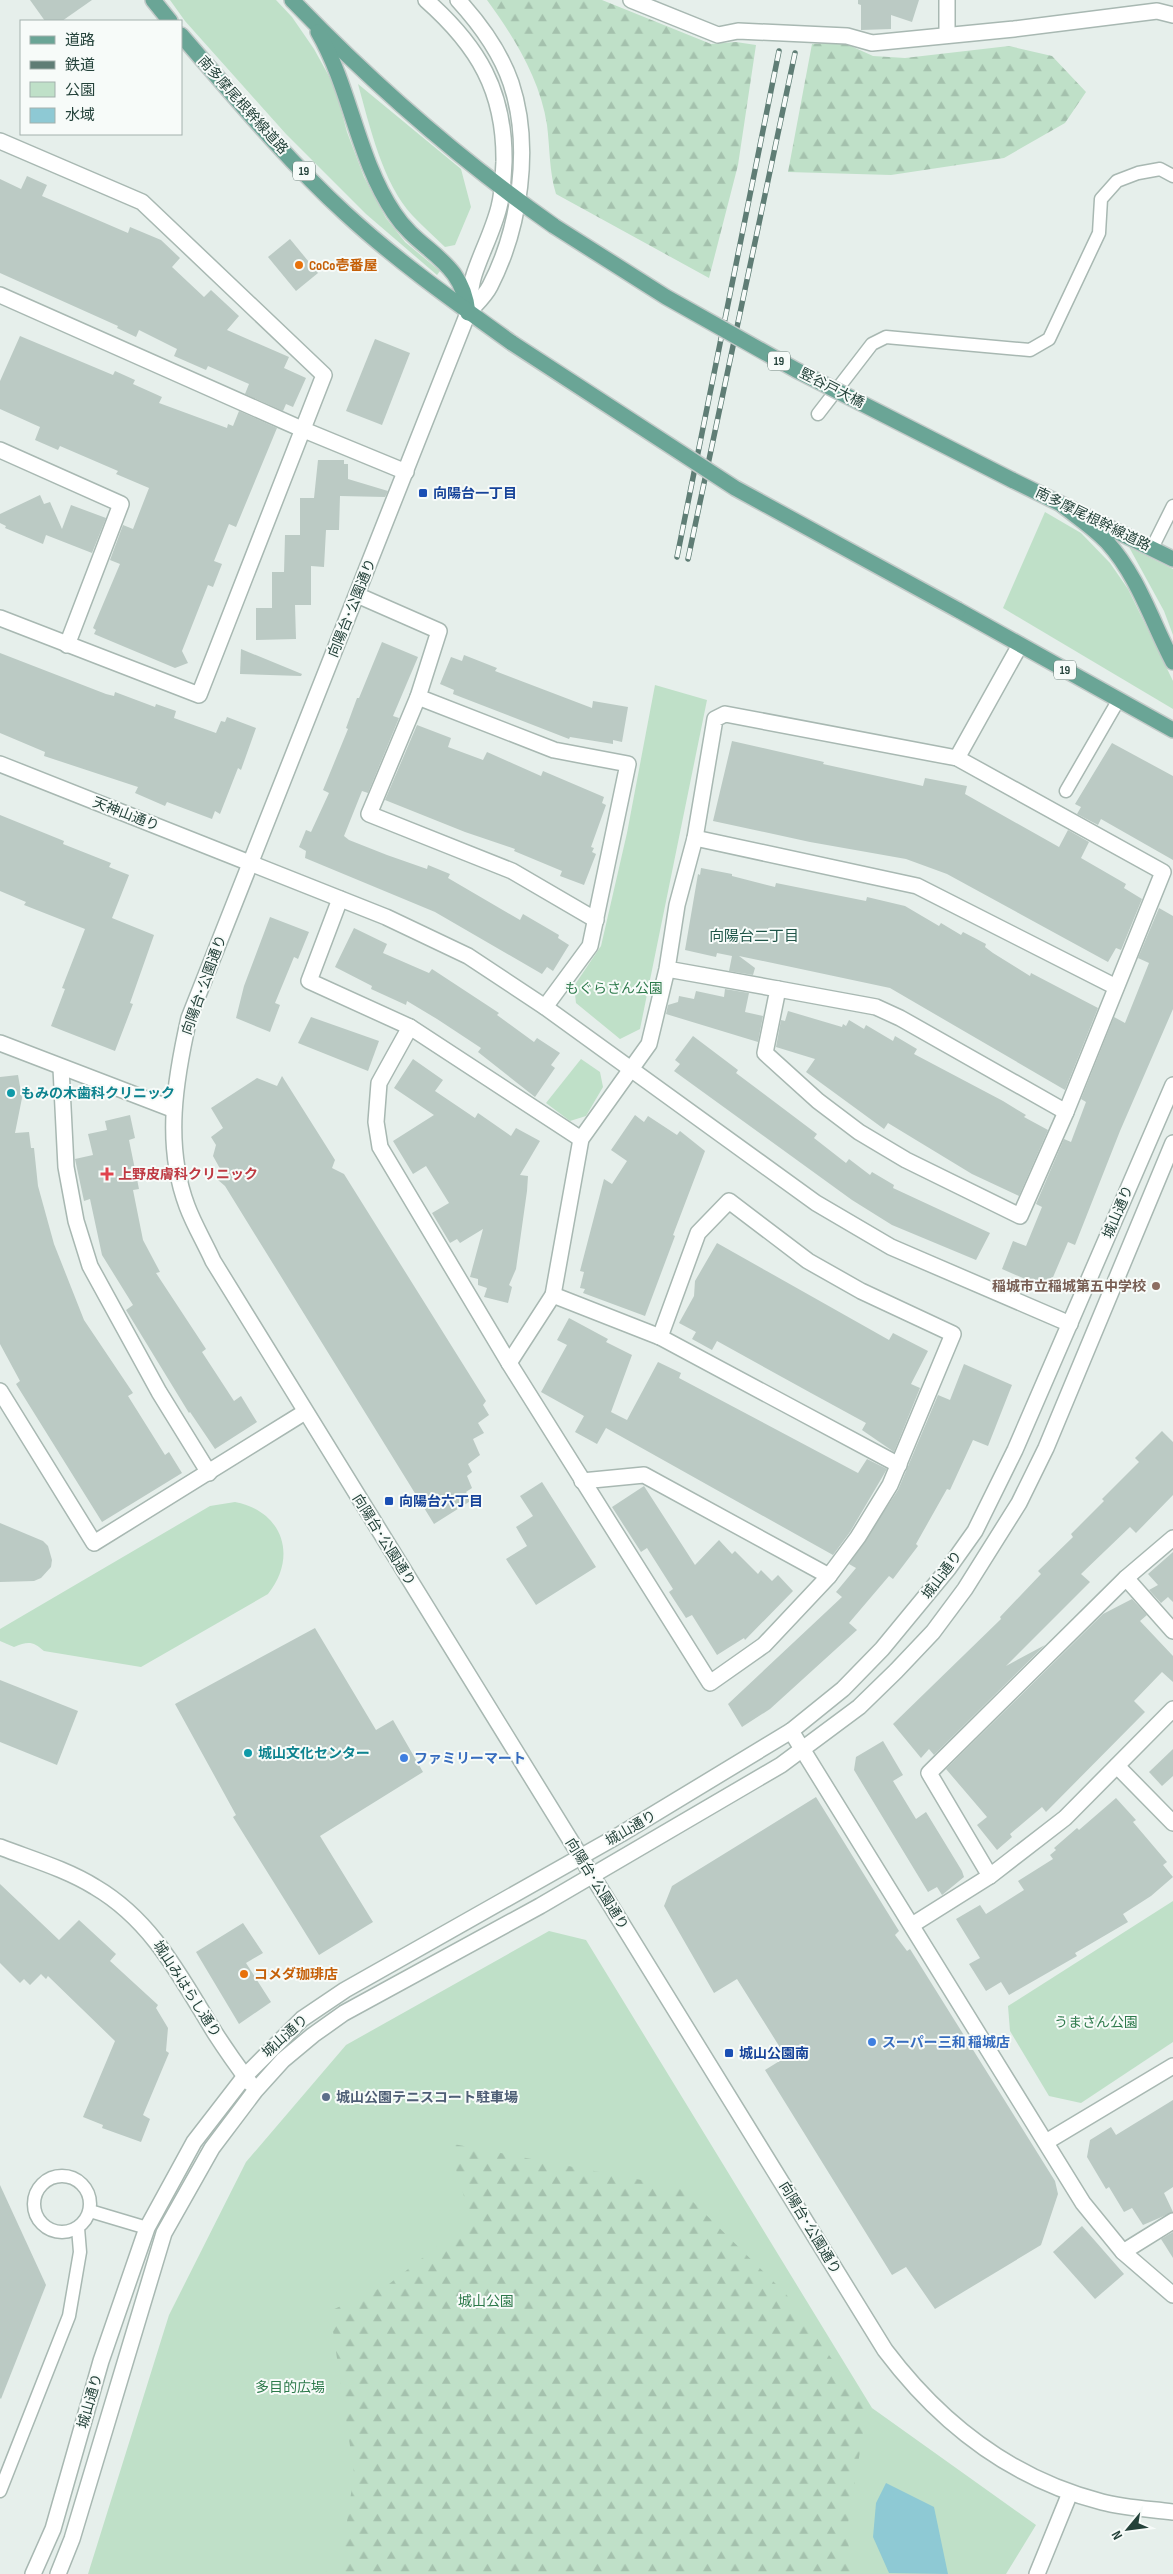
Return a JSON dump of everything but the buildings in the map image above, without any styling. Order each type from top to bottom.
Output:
[{"type":"main road","points":[[153,0],[169,20]]},
{"type":"main road","name":"19","points":[[292,0],[373,78],[455,150],[519,202]]},
{"type":"main road","points":[[308,16],[322,39],[339,76],[364,153],[383,195],[408,230],[452,270],[459,279],[465,291],[468,313]]},
{"type":"main road","name":"南多摩尾根幹線道路","points":[[182,36],[266,132],[345,213],[468,313]]},
{"type":"main road","name":"竪谷戸大橋","points":[[519,202],[666,297],[796,370],[1012,480]]},
{"type":"main road","name":"19","points":[[468,313],[512,344],[735,488],[1173,730]]},
{"type":"main road","name":"南多摩尾根幹線道路","points":[[1012,480],[1173,559]]},
{"type":"main road","points":[[1062,505],[1093,529],[1118,555],[1139,590],[1173,662]]},
{"type":"street","points":[[426,0],[450,21],[480,60],[494,90],[504,138],[503,189],[499,208],[473,277],[468,313]]},
{"type":"street","points":[[458,0],[479,23],[511,83],[520,131],[519,202],[516,217],[489,287],[468,313]]},
{"type":"street","points":[[631,0],[718,34],[738,31],[848,36],[872,43],[1157,11],[1173,15]]},
{"type":"street","points":[[946,0],[947,35]]},
{"type":"street","points":[[0,141],[142,202],[324,375],[199,695],[0,618]]},
{"type":"street","points":[[0,295],[304,430],[406,472]]},
{"type":"street","name":"向陽台･公園通り","points":[[468,313],[189,1018],[178,1064],[172,1109],[178,1178],[187,1207],[213,1261],[305,1412],[870,2327],[905,2376],[928,2402],[975,2443],[1030,2476],[1070,2493],[1125,2507],[1173,2512]]},
{"type":"street","points":[[0,450],[121,504],[67,645]]},
{"type":"street","points":[[357,595],[439,631],[418,697],[369,814],[512,871],[596,920]]},
{"type":"street","points":[[957,758],[1020,645]]},
{"type":"street","points":[[418,697],[554,750],[628,764],[590,946],[545,1007]]},
{"type":"street","points":[[509,1363],[553,1295],[581,1139],[649,1044],[667,969],[677,905],[694,838],[715,719],[725,714],[957,758],[1163,872],[1066,1112],[1020,1216],[906,1160],[859,1132],[818,1101],[765,1054],[778,988]]},
{"type":"street","name":"天神山通り","points":[[0,764],[340,899],[421,933],[468,956],[545,1007],[816,1202],[891,1246],[1070,1324]]},
{"type":"street","points":[[694,838],[917,886],[1116,988]]},
{"type":"street","points":[[340,899],[309,981],[410,1027],[581,1139]]},
{"type":"street","points":[[667,969],[876,1007],[900,1018],[1066,1112]]},
{"type":"street","points":[[410,1027],[379,1083],[376,1122],[380,1147],[509,1363],[710,1683],[764,1645],[829,1576],[858,1537],[890,1485],[953,1334],[861,1291],[808,1261],[729,1201],[698,1233],[660,1337]]},
{"type":"street","points":[[0,1043],[172,1109]]},
{"type":"street","points":[[61,1068],[66,1167],[76,1221],[90,1266],[159,1392],[209,1473]]},
{"type":"street","name":"城山通り","points":[[33,2574],[53,2529],[101,2361],[147,2228],[194,2142],[245,2076],[302,2019],[345,1990],[667,1807],[791,1731],[843,1689],[902,1627],[975,1531],[1015,1450],[1173,1085]]},
{"type":"street","name":"城山通り","points":[[58,2574],[72,2539],[164,2233],[212,2148],[255,2091],[283,2060],[344,2013],[727,1799],[803,1750],[859,1707],[933,1632],[965,1589],[1001,1533],[1019,1503],[1046,1448],[1173,1143]]},
{"type":"street","points":[[553,1295],[660,1337],[899,1465]]},
{"type":"street","points":[[0,1391],[94,1543],[305,1412]]},
{"type":"street","points":[[582,1480],[644,1475],[829,1576]]},
{"type":"street","points":[[990,1876],[929,1773],[1126,1578],[1173,1538]]},
{"type":"street","points":[[1126,1578],[1173,1631]]},
{"type":"street","points":[[912,1925],[990,1876],[1065,1818],[1173,1709]]},
{"type":"street","points":[[791,1731],[1083,2203],[1122,2252],[1173,2295]]},
{"type":"street","points":[[1117,1766],[1173,1823]]},
{"type":"street","name":"城山みはらし通り","points":[[0,1847],[96,1887],[133,1914],[171,1959],[216,2035],[255,2091]]},
{"type":"street","points":[[1046,2142],[1173,2066]]},
{"type":"street","points":[[1122,2252],[1173,2221]]},
{"type":"street","points":[[147,2228],[164,2233]]},
{"type":"street","points":[[1037,2574],[1070,2493]]},
{"type":"lane","points":[[818,414],[872,344],[886,337],[1030,350],[1048,339],[1099,233],[1100,199],[1117,181],[1138,173],[1160,169],[1173,176]]},
{"type":"lane","points":[[1152,548],[1173,506]]},
{"type":"lane","points":[[1066,791],[1118,700]]},
{"type":"lane","points":[[65,2176],[76,2180],[86,2188],[90,2199],[90,2211],[86,2221],[78,2228],[69,2232],[58,2232],[48,2229],[40,2222],[35,2212],[34,2202],[37,2191],[44,2183],[53,2178],[65,2176]]},
{"type":"lane","points":[[90,2211],[147,2228]]},
{"type":"lane","points":[[0,2491],[69,2316],[80,2252],[78,2228]]},
{"type":"green space","points":[[170,0],[276,0],[292,17],[314,49],[335,87],[347,132],[364,177],[386,218],[405,242],[440,271],[437,275],[366,214],[286,134],[185,21]]},
{"type":"green space","points":[[487,0],[602,0],[711,44],[736,42],[756,45],[738,165],[709,278],[556,194],[551,168],[547,125],[538,91],[516,44]]},
{"type":"green space","points":[[842,42],[873,56],[905,58],[1009,46],[1052,56],[1086,92],[1065,123],[1004,158],[891,175],[788,172],[812,44]]},
{"type":"green space","points":[[358,84],[461,169],[471,207],[455,245],[445,247],[416,219],[402,202],[378,153]]},
{"type":"green space","points":[[1045,512],[1081,533],[1110,563],[1128,589],[1173,681],[1173,709],[1003,608]]},
{"type":"green space","points":[[1129,547],[1173,569],[1173,635],[1164,611]]},
{"type":"green space","name":"もぐらさん公園","points":[[655,685],[707,700],[640,1029],[620,1039],[576,1003],[574,986],[601,946],[627,833]]},
{"type":"green space","points":[[581,1059],[600,1072],[603,1087],[586,1116],[570,1121],[546,1103]]},
{"type":"green space","points":[[235,1502],[251,1507],[265,1515],[274,1525],[281,1538],[283,1551],[282,1565],[277,1580],[268,1594],[141,1667],[44,1651],[37,1645],[30,1643],[14,1647],[0,1641],[0,1629],[210,1506]]},
{"type":"green space","name":"うまさん公園","points":[[1173,1901],[1173,2042],[1081,2103],[1049,2096],[1010,2031],[1008,2006]]},
{"type":"green space","name":"城山公園","points":[[549,1931],[586,1940],[872,2408],[1036,2525],[1006,2574],[88,2574],[169,2315],[246,2162],[346,2045]]},
{"type":"green space","points":[[448,2143],[678,2187],[786,2294],[867,2409],[846,2536],[857,2574],[310,2574],[340,2570],[354,2473],[330,2311],[389,2284],[471,2220]]},
{"type":"water","points":[[886,2483],[934,2507],[948,2574],[889,2573],[873,2537],[876,2503]]},
{"type":"railway","points":[[677,557],[779,51]]},
{"type":"railway","points":[[688,559],[795,53]]},
{"type":"place","name":"CoCo壱番屋","points":[[299,265]]},
{"type":"place","name":"向陽台一丁目","points":[[423,493]]},
{"type":"place","name":"もみの木歯科クリニック","points":[[11,1093]]},
{"type":"place","name":"上野皮膚科クリニック","points":[[107,1174]]},
{"type":"place","name":"稲城市立稲城第五中学校","points":[[1156,1286]]},
{"type":"place","name":"向陽台六丁目","points":[[389,1501]]},
{"type":"place","name":"城山文化センター","points":[[248,1753]]},
{"type":"place","name":"ファミリーマート","points":[[404,1758]]},
{"type":"place","name":"コメダ珈琲店","points":[[244,1974]]},
{"type":"place","name":"スーパー三和 稲城店","points":[[872,2042]]},
{"type":"place","name":"城山公園南","points":[[729,2053]]},
{"type":"place","name":"城山公園テニスコート駐車場","points":[[326,2097]]},
{"type":"district","name":"向陽台二丁目","points":[[754,936]]},
{"type":"park label","name":"多目的広場","points":[[290,2387]]}]
